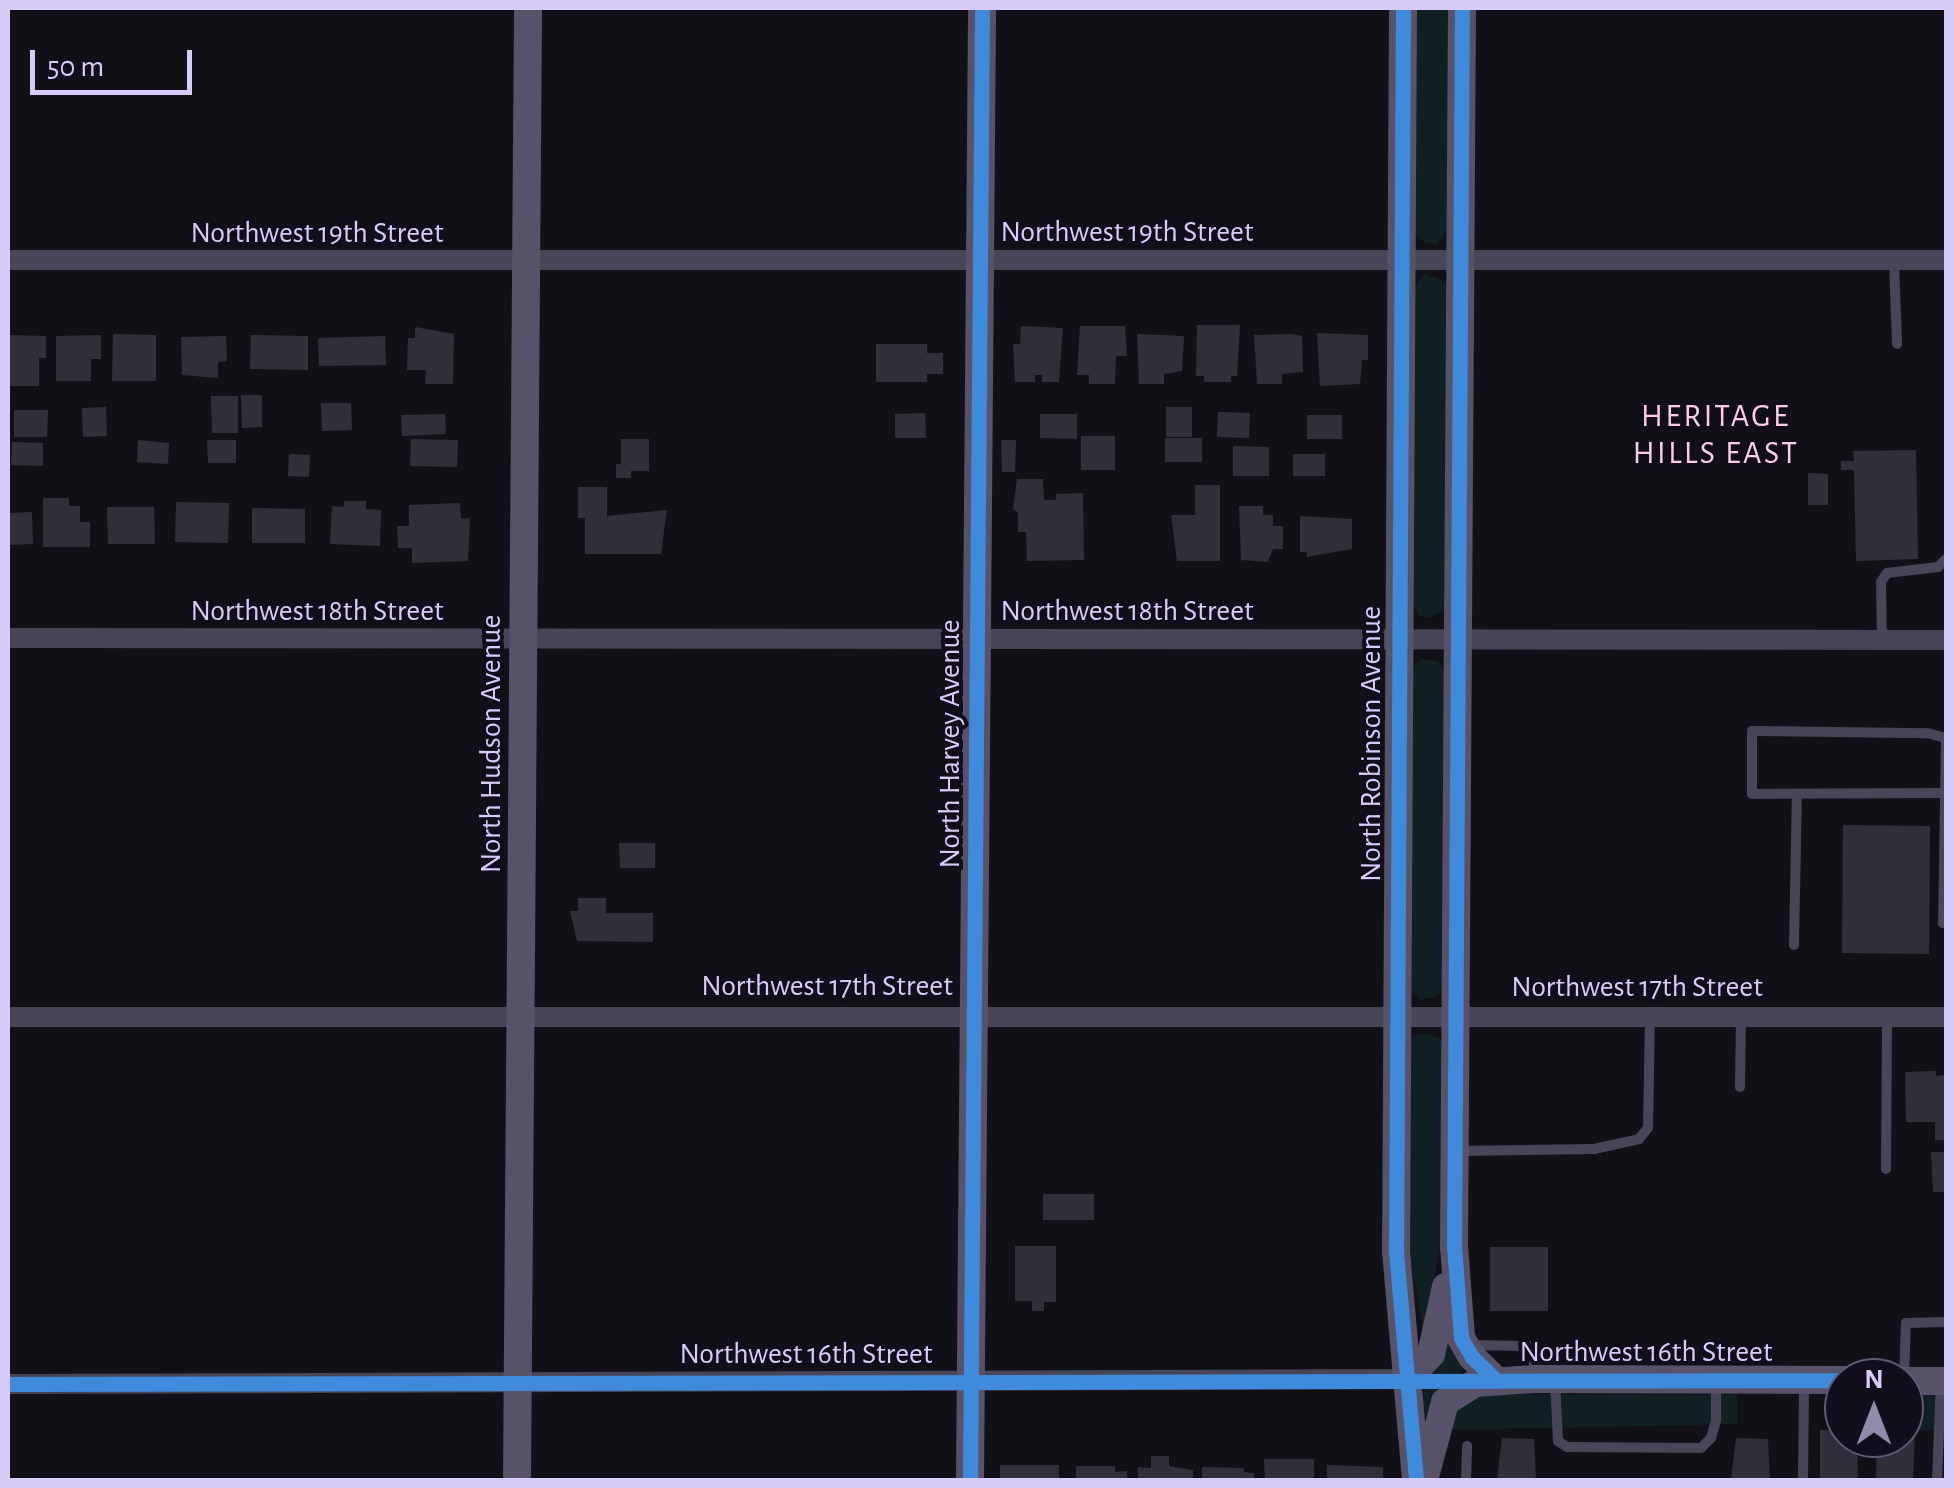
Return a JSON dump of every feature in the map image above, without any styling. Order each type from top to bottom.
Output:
[{"type":"street","name":"North Hudson Avenue","points":[[517,1480],[528,8]]},
{"type":"street","name":"North Harvey Avenue","points":[[970,1480],[982,8]]},
{"type":"street","name":"North Robinson Avenue","points":[[1403,8],[1396,1250],[1416,1480]]},
{"type":"street","points":[[1424,1480],[1445,1402],[1460,1389],[1495,1379],[1464,1345],[1454,1246],[1462,8]]},
{"type":"street","name":"Northwest 19th Street","points":[[8,260],[1946,260]]},
{"type":"street","name":"Northwest 18th Street","points":[[8,638],[1946,640]]},
{"type":"street","name":"Northwest 17th Street","points":[[8,1017],[1946,1017]]},
{"type":"street","points":[[1407,1380],[1434,1346],[1454,1246]]},
{"type":"street","name":"Northwest 16th Street","points":[[1495,1379],[1824,1380]]},
{"type":"street","name":"Northwest 16th Street","points":[[8,1384],[1407,1380]]},
{"type":"lane","points":[[1894,260],[1896,344]]},
{"type":"lane","points":[[1882,640],[1881,582],[1886,573],[1938,567],[1946,559]]},
{"type":"lane","points":[[1945,794],[1752,794],[1752,731],[1927,733],[1946,738],[1945,794],[1942,924],[1946,923]]},
{"type":"lane","points":[[1794,945],[1797,794]]},
{"type":"lane","points":[[1454,1150],[1594,1149],[1639,1139],[1648,1128],[1650,1017]]},
{"type":"lane","points":[[1740,1087],[1741,1017]]},
{"type":"lane","points":[[1886,1169],[1887,1017]]},
{"type":"lane","points":[[1905,1358],[1906,1323],[1946,1322]]},
{"type":"lane","points":[[1464,1345],[1534,1346],[1558,1441],[1566,1447],[1701,1448],[1711,1438],[1716,1420],[1716,1380]]},
{"type":"lane","points":[[1803,1480],[1804,1380]]},
{"type":"lane","points":[[1937,1480],[1944,1381]]},
{"type":"lane","points":[[1466,1480],[1467,1446]]},
{"type":"shaded area","points":[[1414,8],[1451,8],[1449,227],[1437,244],[1426,243],[1415,235]]},
{"type":"shaded area","points":[[1425,274],[1444,281],[1449,291],[1446,599],[1444,609],[1431,617],[1421,617],[1411,604],[1412,289]]},
{"type":"shaded area","points":[[1422,659],[1438,661],[1446,676],[1445,981],[1438,996],[1421,1000],[1409,988],[1413,667]]},
{"type":"shaded area","points":[[1421,1033],[1439,1038],[1444,1045],[1442,1237],[1424,1333],[1406,1236],[1408,1040]]},
{"type":"shaded area","points":[[1447,1337],[1463,1371],[1443,1383],[1431,1399],[1421,1431],[1424,1383]]},
{"type":"shaded area","points":[[1478,1394],[1737,1395],[1737,1424],[1445,1430],[1447,1418]]},
{"type":"shaded area","points":[[1924,1395],[1946,1395],[1946,1431],[1924,1430]]},
{"type":"building","points":[[1197,325],[1240,325],[1237,376],[1231,376],[1231,382],[1204,382],[1204,376],[1196,376]]},
{"type":"building","points":[[1021,326],[1063,328],[1059,382],[1042,382],[1042,375],[1035,375],[1035,382],[1015,382],[1013,344],[1020,344]]},
{"type":"building","points":[[1080,326],[1125,326],[1127,356],[1116,356],[1115,384],[1089,384],[1089,375],[1077,375]]},
{"type":"building","points":[[415,327],[454,334],[453,384],[425,384],[426,370],[407,370],[408,338],[415,338]]},
{"type":"building","points":[[1317,333],[1368,335],[1368,360],[1362,360],[1360,384],[1320,386]]},
{"type":"building","points":[[113,334],[156,335],[156,381],[112,381]]},
{"type":"building","points":[[1137,334],[1184,336],[1182,371],[1164,374],[1164,384],[1139,384]]},
{"type":"building","points":[[8,335],[46,336],[46,358],[39,358],[39,386],[8,386]]},
{"type":"building","points":[[101,335],[101,359],[91,359],[91,381],[56,381],[56,336]]},
{"type":"building","points":[[251,335],[308,336],[308,370],[250,369]]},
{"type":"building","points":[[1254,335],[1302,336],[1303,372],[1282,374],[1282,384],[1257,384]]},
{"type":"building","points":[[226,336],[227,361],[218,362],[218,378],[182,375],[181,337]]},
{"type":"building","points":[[385,336],[386,365],[319,366],[318,338]]},
{"type":"building","points":[[876,344],[927,344],[927,353],[943,353],[943,374],[927,374],[927,382],[876,382]]},
{"type":"building","points":[[241,395],[262,395],[262,427],[242,428]]},
{"type":"building","points":[[211,396],[238,396],[238,433],[212,433]]},
{"type":"building","points":[[321,403],[351,403],[352,430],[322,431]]},
{"type":"building","points":[[106,407],[107,436],[83,437],[82,408]]},
{"type":"building","points":[[1166,407],[1192,407],[1192,437],[1166,437]]},
{"type":"building","points":[[14,410],[48,410],[47,437],[14,437]]},
{"type":"building","points":[[1218,412],[1250,413],[1249,438],[1217,437]]},
{"type":"building","points":[[925,413],[926,438],[895,438],[895,414]]},
{"type":"building","points":[[445,414],[446,434],[402,436],[401,415]]},
{"type":"building","points":[[1040,414],[1077,414],[1077,439],[1040,438]]},
{"type":"building","points":[[1307,415],[1342,415],[1342,439],[1307,439]]},
{"type":"building","points":[[1081,436],[1115,436],[1115,470],[1081,470]]},
{"type":"building","points":[[1165,438],[1202,438],[1202,462],[1165,462]]},
{"type":"building","points":[[411,439],[458,440],[457,467],[410,466]]},
{"type":"building","points":[[621,439],[649,439],[649,471],[631,471],[631,478],[616,478],[616,464],[621,464]]},
{"type":"building","points":[[138,440],[169,443],[168,464],[137,462]]},
{"type":"building","points":[[207,440],[236,440],[236,463],[208,463]]},
{"type":"building","points":[[1001,440],[1016,440],[1015,472],[1002,472]]},
{"type":"building","points":[[12,442],[43,443],[43,466],[11,465]]},
{"type":"building","points":[[1233,446],[1269,447],[1269,476],[1233,476]]},
{"type":"building","points":[[1916,450],[1918,559],[1856,561],[1854,470],[1841,470],[1841,461],[1854,461],[1853,451]]},
{"type":"building","points":[[289,454],[310,455],[309,477],[288,476]]},
{"type":"building","points":[[1293,454],[1325,454],[1325,476],[1293,476]]},
{"type":"building","points":[[1808,473],[1828,474],[1828,505],[1808,505]]},
{"type":"building","points":[[1017,479],[1043,479],[1044,500],[1056,500],[1056,494],[1083,493],[1084,560],[1027,561],[1026,532],[1018,532],[1018,513],[1013,509]]},
{"type":"building","points":[[1195,485],[1220,485],[1220,561],[1177,561],[1171,515],[1195,515]]},
{"type":"building","points":[[578,487],[607,487],[607,516],[667,510],[661,554],[585,554],[585,518],[578,518]]},
{"type":"building","points":[[43,498],[69,498],[69,506],[80,506],[80,522],[90,522],[90,547],[43,547]]},
{"type":"building","points":[[344,501],[366,501],[366,509],[381,510],[380,546],[330,544],[332,506],[344,507]]},
{"type":"building","points":[[176,502],[229,503],[228,543],[175,542]]},
{"type":"building","points":[[460,503],[461,519],[470,518],[468,561],[412,563],[412,548],[398,548],[397,526],[409,526],[409,505]]},
{"type":"building","points":[[1239,506],[1263,506],[1263,515],[1273,515],[1273,526],[1283,526],[1283,549],[1273,549],[1268,562],[1241,560]]},
{"type":"building","points":[[107,507],[154,507],[155,544],[108,544]]},
{"type":"building","points":[[252,508],[305,509],[305,543],[252,543]]},
{"type":"building","points":[[32,512],[33,544],[8,545],[8,513]]},
{"type":"building","points":[[1300,516],[1352,519],[1352,549],[1307,557],[1307,552],[1300,552]]},
{"type":"building","points":[[1843,825],[1930,826],[1929,954],[1842,953]]},
{"type":"building","points":[[619,843],[655,843],[655,868],[620,868]]},
{"type":"building","points":[[578,898],[606,898],[606,913],[653,913],[653,942],[577,941],[570,911],[578,911]]},
{"type":"building","points":[[1936,1071],[1936,1076],[1946,1075],[1946,1140],[1935,1140],[1935,1122],[1906,1122],[1905,1072]]},
{"type":"building","points":[[1931,1152],[1946,1152],[1946,1192],[1933,1192]]},
{"type":"building","points":[[1043,1194],[1094,1194],[1094,1220],[1043,1220]]},
{"type":"building","points":[[1015,1246],[1056,1246],[1056,1302],[1044,1302],[1044,1311],[1032,1311],[1032,1301],[1015,1301]]},
{"type":"building","points":[[1490,1247],[1548,1247],[1548,1311],[1490,1311]]},
{"type":"building","points":[[1820,1430],[1824,1430],[1824,1458],[1857,1458],[1858,1480],[1820,1480]]},
{"type":"building","points":[[1502,1438],[1534,1439],[1536,1480],[1497,1480]]},
{"type":"building","points":[[1736,1438],[1768,1439],[1770,1480],[1731,1480]]},
{"type":"building","points":[[1151,1456],[1169,1456],[1169,1466],[1193,1470],[1193,1480],[1138,1480],[1138,1467],[1151,1468]]},
{"type":"building","points":[[1877,1458],[1914,1458],[1913,1480],[1876,1480]]},
{"type":"building","points":[[1264,1459],[1314,1459],[1314,1478],[1265,1480]]},
{"type":"building","points":[[1000,1465],[1059,1465],[1059,1480],[1000,1480]]},
{"type":"building","points":[[1327,1465],[1383,1467],[1383,1480],[1327,1480]]},
{"type":"building","points":[[1076,1466],[1115,1466],[1115,1472],[1127,1471],[1127,1480],[1076,1480]]},
{"type":"building","points":[[1202,1467],[1244,1468],[1244,1472],[1254,1473],[1254,1480],[1202,1480]]},
{"type":"cycle path","points":[[970,1480],[982,8]]},
{"type":"cycle path","points":[[1403,8],[1396,1251],[1416,1480]]},
{"type":"cycle path","points":[[1462,8],[1454,1246],[1461,1338],[1472,1357],[1495,1379]]},
{"type":"cycle path","points":[[8,1384],[1824,1380]]},
{"type":"district","name":"HERITAGE HILLS EAST","points":[[1716,436]]}]
